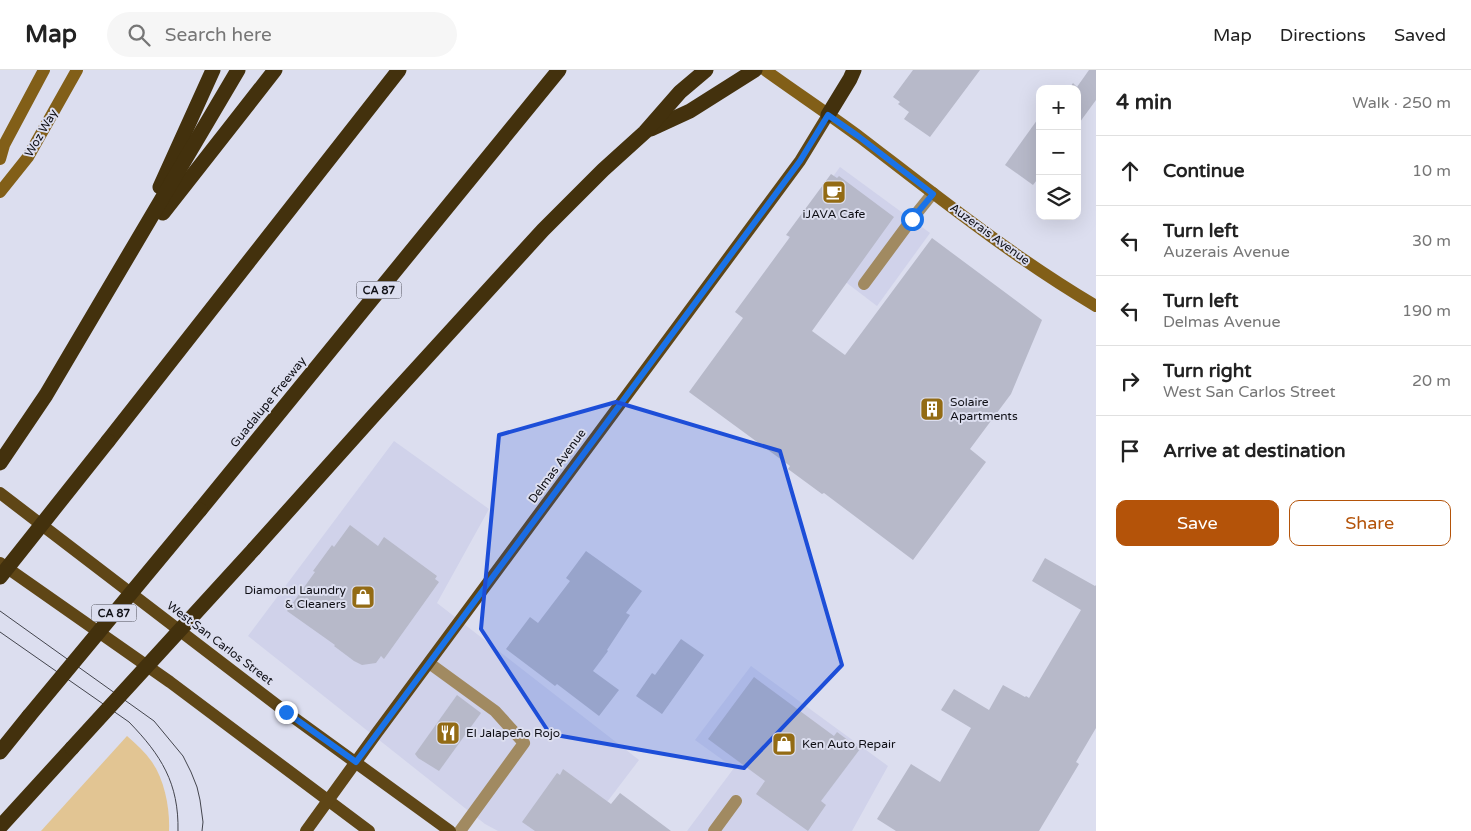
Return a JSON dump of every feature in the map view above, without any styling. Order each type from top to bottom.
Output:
[{"type":"highway","points":[[126,261],[213,70]]},
{"type":"highway","points":[[0,464],[46,395],[238,70]]},
{"type":"highway","points":[[126,261],[274,70]]},
{"type":"highway","points":[[0,577],[400,70]]},
{"type":"highway","name":"Guadalupe Freeway","points":[[0,752],[559,70]]},
{"type":"highway","points":[[0,827],[254,550],[509,266],[573,199],[645,132],[680,92],[706,70]]},
{"type":"highway","points":[[645,132],[690,111],[755,70]]},
{"type":"highway","points":[[828,115],[854,70]]},
{"type":"main road","name":"Delmas Avenue","points":[[306,831],[800,161],[828,115]]},
{"type":"main road","name":"West San Carlos Street","points":[[0,493],[286,712],[450,831]]},
{"type":"main road","points":[[0,563],[170,682],[370,831]]},
{"type":"street","points":[[0,159],[4,145],[44,70]]},
{"type":"street","name":"Woz Way","points":[[0,192],[28,157],[77,70]]},
{"type":"street","name":"Auzerais Avenue","points":[[765,70],[858,136],[996,241],[1096,306]]},
{"type":"lane","points":[[864,284],[933,194]]},
{"type":"lane","points":[[429,663],[494,711],[524,743],[460,831]]},
{"type":"lane","points":[[714,831],[736,801]]},
{"type":"highlighted area","points":[[616,402],[780,451],[842,665],[744,768],[550,734],[481,629],[499,435]]},
{"type":"shaded area","points":[[840,167],[930,233],[877,306],[788,238]]},
{"type":"shaded area","points":[[394,441],[489,509],[437,603],[639,760],[585,831],[498,831],[485,824],[248,636]]},
{"type":"shaded area","points":[[751,666],[888,766],[852,831],[687,831],[734,768],[695,740]]},
{"type":"shaded area","points":[[127,736],[149,758],[157,770],[163,786],[169,814],[169,831],[41,831]]},
{"type":"building","points":[[913,70],[980,70],[930,137],[904,119],[909,112],[898,104],[900,102],[893,97]]},
{"type":"building","points":[[1089,70],[1096,70],[1096,100],[1081,121],[1081,85],[1078,85]]},
{"type":"building","points":[[1036,122],[1036,181],[1033,185],[1005,165]]},
{"type":"building","name":"Solaire Apartments","points":[[831,174],[837,178],[839,176],[894,217],[812,331],[845,355],[932,238],[1042,320],[1011,394],[970,449],[986,462],[913,560],[824,493],[822,494],[788,469],[790,466],[689,392],[743,318],[735,312],[790,237],[786,235]]},
{"type":"building","name":"Diamond Laundry & Cleaners","points":[[350,525],[378,546],[384,537],[437,576],[435,579],[439,582],[384,659],[381,656],[376,663],[362,665],[287,611],[332,545],[334,547]]},
{"type":"building","points":[[586,551],[642,591],[626,613],[630,615],[608,651],[593,671],[619,690],[599,716],[506,649],[530,617],[538,623],[570,581],[566,578]]},
{"type":"building","points":[[1045,558],[1096,585],[1096,728],[1076,762],[1079,764],[1039,831],[896,831],[877,819],[911,764],[940,782],[971,728],[941,710],[954,689],[989,710],[1003,685],[1029,698],[1081,610],[1032,581]]},
{"type":"building","points":[[681,639],[704,655],[662,714],[636,696],[652,673],[655,675]]},
{"type":"building","name":"Ken Auto Repair","points":[[754,677],[834,736],[837,732],[860,749],[821,801],[826,805],[808,831],[756,794],[765,781],[708,739]]},
{"type":"building","name":"El Jalapeño Rojo","points":[[457,695],[481,713],[439,771],[418,758],[415,754]]},
{"type":"building","points":[[563,769],[611,804],[620,793],[671,831],[535,831],[522,822],[557,773],[560,775]]},
{"type":"tram line","points":[[0,611],[154,721],[183,756],[191,772],[200,800],[203,822],[202,831]]},
{"type":"tram line","points":[[0,632],[129,722],[140,734],[159,758],[166,771],[175,798],[178,831]]},
{"type":"place","name":"iJAVA Cafe","points":[[834,192]]},
{"type":"place","name":"Solaire Apartments","points":[[932,409]]},
{"type":"place","name":"Diamond Laundry & Cleaners","points":[[363,597]]},
{"type":"place","name":"El Jalapeño Rojo","points":[[448,733]]},
{"type":"place","name":"Ken Auto Repair","points":[[784,744]]},
{"type":"route","points":[[286,712],[356,762],[800,161],[828,115],[933,194],[912,219]]}]
